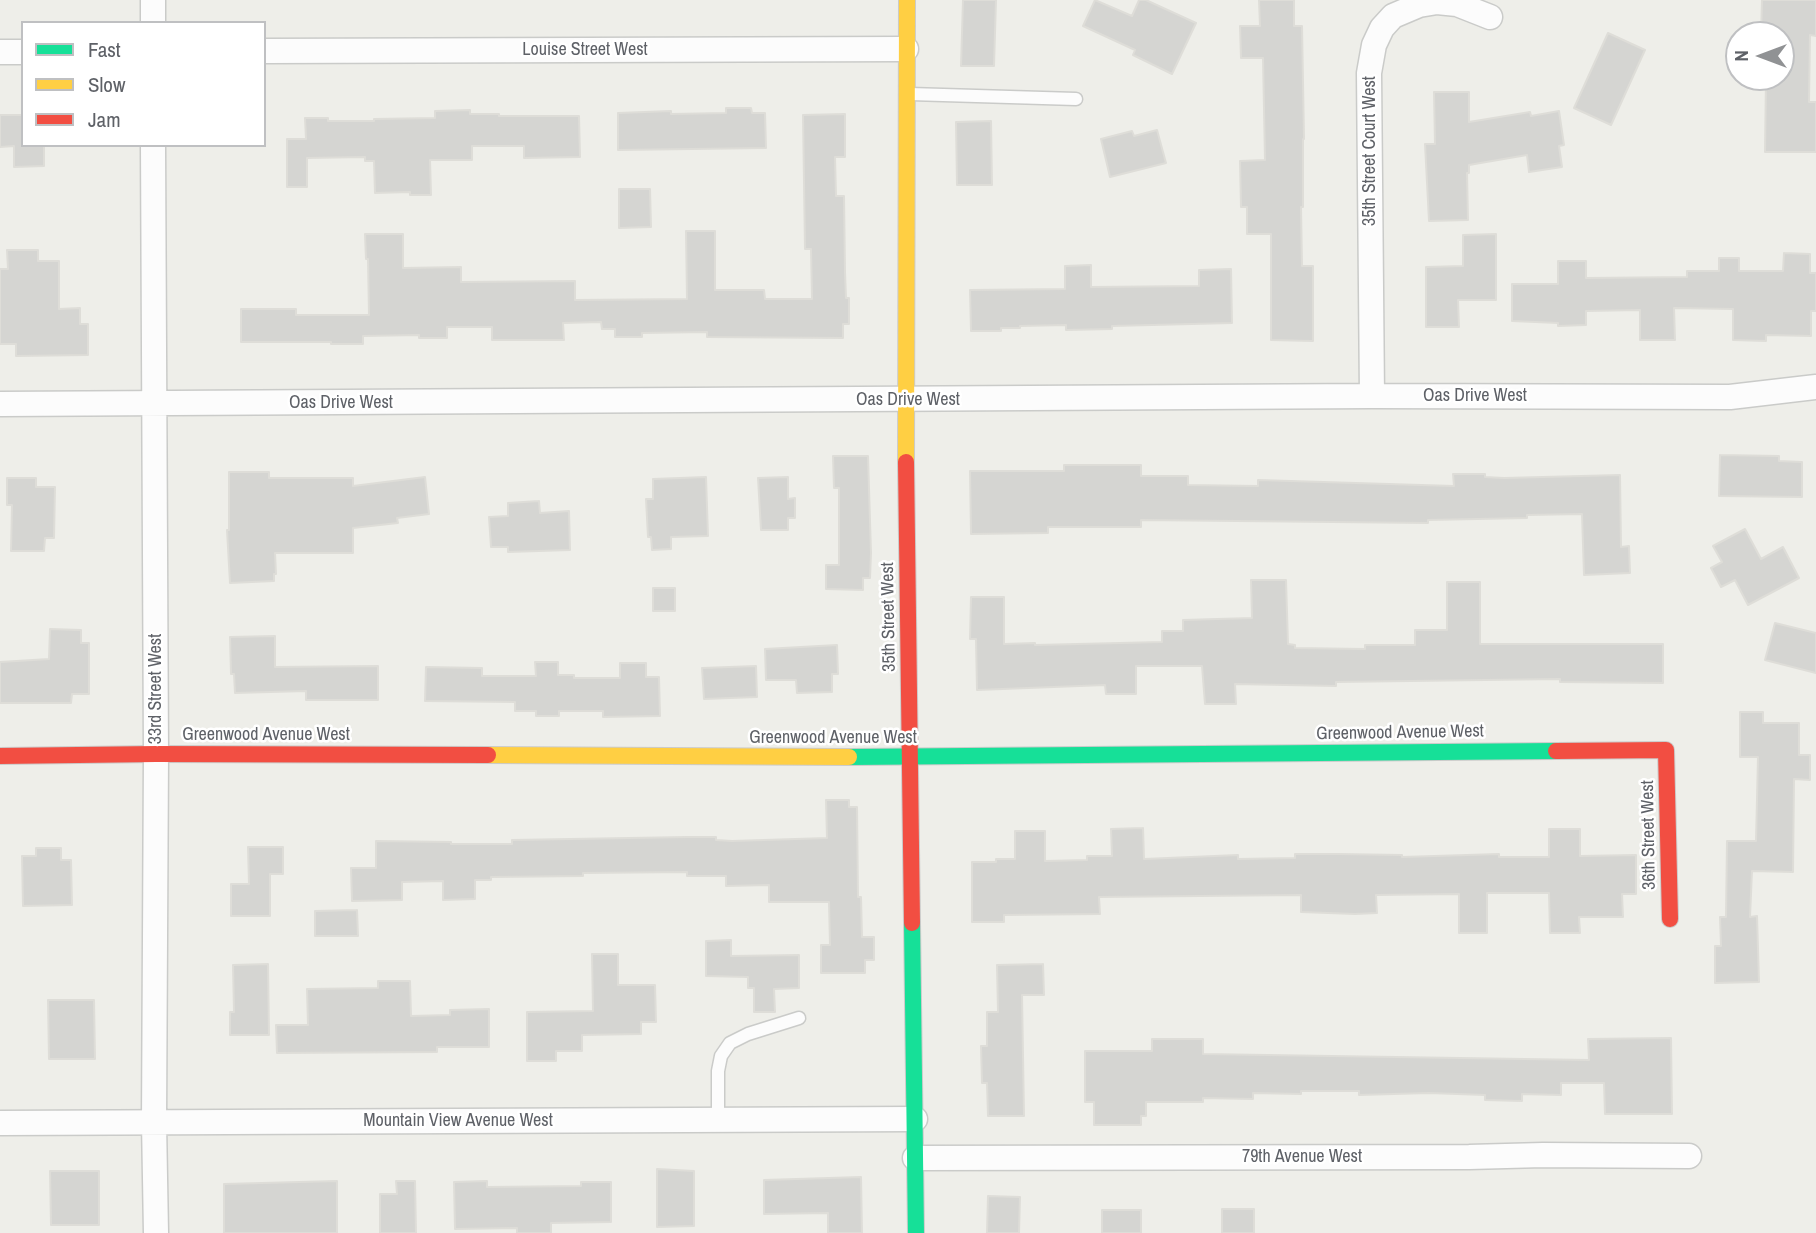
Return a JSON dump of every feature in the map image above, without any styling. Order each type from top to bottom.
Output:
[{"type":"street","points":[[153,0],[153,21]]},
{"type":"street","name":"35th Street West","points":[[906,0],[906,441],[916,1233]]},
{"type":"street","name":"35th Street Court West","points":[[1372,396],[1369,73],[1374,45],[1386,22],[1401,11],[1419,5],[1437,2],[1457,4],[1490,17]]},
{"type":"street","name":"Louise Street West","points":[[266,51],[906,49]]},
{"type":"street","points":[[0,52],[21,52]]},
{"type":"street","name":"33rd Street West","points":[[153,147],[156,1233]]},
{"type":"street","name":"Oas Drive West","points":[[0,404],[1372,396],[1730,397],[1816,387]]},
{"type":"street","name":"Greenwood Avenue West","points":[[0,756],[156,754],[910,757],[1666,750]]},
{"type":"street","name":"36th Street West","points":[[1666,750],[1670,919]]},
{"type":"street","name":"Mountain View Avenue West","points":[[0,1123],[915,1119]]},
{"type":"street","name":"79th Avenue West","points":[[915,1158],[1689,1156]]},
{"type":"lane","points":[[907,94],[1076,99]]},
{"type":"lane","points":[[718,1120],[718,1071],[721,1056],[730,1043],[748,1034],[799,1018]]},
{"type":"building","points":[[963,0],[996,0],[994,66],[961,66]]},
{"type":"building","points":[[1095,0],[1132,16],[1139,0],[1146,0],[1196,23],[1172,74],[1133,55],[1135,50],[1083,26]]},
{"type":"building","points":[[1259,0],[1294,0],[1294,26],[1302,26],[1302,266],[1313,266],[1313,341],[1271,340],[1271,234],[1247,234],[1247,207],[1241,207],[1240,161],[1265,160],[1263,58],[1241,58],[1240,26],[1260,26]]},
{"type":"building","points":[[1762,0],[1816,0],[1816,36],[1810,35],[1809,102],[1816,102],[1816,152],[1765,152],[1766,91],[1795,91],[1795,21],[1761,21]]},
{"type":"building","points":[[1608,33],[1645,50],[1611,125],[1574,108]]},
{"type":"building","points":[[1434,92],[1469,92],[1469,122],[1530,112],[1531,116],[1559,111],[1564,145],[1559,146],[1562,167],[1529,172],[1527,155],[1469,165],[1468,220],[1429,221],[1425,144],[1435,144]]},
{"type":"building","points":[[726,108],[751,108],[752,113],[765,113],[766,148],[618,150],[618,113],[726,113]]},
{"type":"building","points":[[470,110],[470,114],[499,116],[579,116],[580,157],[524,158],[524,146],[472,146],[472,160],[430,160],[431,195],[410,195],[410,192],[375,193],[374,161],[365,161],[365,157],[307,158],[307,187],[287,187],[287,139],[306,139],[305,118],[374,121],[435,118],[435,111]]},
{"type":"building","points":[[845,114],[845,157],[835,157],[836,196],[844,196],[846,298],[849,298],[849,324],[843,324],[843,338],[707,337],[707,332],[642,333],[642,337],[615,337],[615,329],[602,329],[601,322],[563,323],[564,340],[492,340],[492,327],[447,327],[447,338],[419,338],[419,335],[363,336],[363,344],[241,342],[241,309],[296,309],[296,315],[369,315],[365,234],[403,234],[403,268],[461,267],[461,282],[575,281],[575,300],[687,299],[686,231],[715,231],[715,290],[764,290],[765,299],[812,299],[811,249],[805,249],[803,115]]},
{"type":"building","points":[[0,115],[21,115],[21,147],[44,147],[44,166],[14,167],[14,146],[0,147]]},
{"type":"building","points":[[991,121],[992,185],[957,185],[956,122]]},
{"type":"building","points":[[1157,130],[1166,163],[1110,177],[1101,139],[1132,131],[1134,136]]},
{"type":"building","points":[[619,189],[650,189],[651,227],[619,228]]},
{"type":"building","points":[[1496,234],[1496,300],[1458,300],[1459,327],[1426,327],[1426,267],[1463,266],[1463,235]]},
{"type":"building","points":[[7,250],[38,250],[38,261],[59,261],[59,309],[80,308],[80,324],[88,324],[88,355],[16,356],[16,344],[0,344],[0,269],[8,269]]},
{"type":"building","points":[[1784,253],[1810,254],[1810,273],[1816,273],[1816,311],[1811,311],[1811,336],[1766,335],[1766,341],[1733,340],[1733,309],[1674,308],[1675,340],[1640,340],[1640,310],[1586,311],[1586,325],[1558,326],[1558,323],[1512,321],[1512,284],[1558,284],[1558,261],[1586,261],[1586,278],[1687,277],[1687,271],[1719,271],[1719,258],[1739,258],[1739,271],[1783,271]]},
{"type":"building","points":[[1091,265],[1091,287],[1199,286],[1199,270],[1231,269],[1232,323],[1066,330],[1066,325],[1020,326],[1001,328],[1001,331],[971,331],[970,290],[1065,289],[1065,266]]},
{"type":"building","points":[[1720,455],[1779,456],[1779,461],[1802,462],[1802,497],[1719,496]]},
{"type":"building","points":[[833,456],[868,456],[871,553],[870,578],[863,578],[863,590],[826,589],[826,565],[839,565],[839,488],[834,488]]},
{"type":"building","points":[[1064,465],[1141,465],[1141,476],[1188,476],[1188,485],[1258,486],[1258,480],[1454,486],[1453,474],[1485,474],[1485,477],[1504,478],[1620,475],[1621,547],[1629,546],[1630,573],[1584,575],[1582,514],[1428,520],[1428,523],[1141,520],[1141,527],[1048,527],[1048,533],[971,534],[970,471],[1064,471]]},
{"type":"building","points":[[229,472],[269,472],[269,478],[353,478],[353,486],[425,477],[429,514],[397,518],[398,523],[353,528],[353,553],[275,553],[274,581],[230,583],[227,530]]},
{"type":"building","points":[[706,477],[708,536],[671,537],[671,549],[652,550],[651,537],[648,537],[646,499],[653,499],[653,479]]},
{"type":"building","points":[[788,477],[788,499],[795,498],[795,518],[788,518],[788,530],[761,530],[758,478]]},
{"type":"building","points":[[7,478],[36,478],[36,487],[55,487],[54,538],[45,538],[44,551],[11,551],[12,505],[7,505]]},
{"type":"building","points":[[539,501],[540,513],[569,511],[570,550],[508,552],[508,547],[491,547],[489,517],[508,516],[508,503]]},
{"type":"building","points":[[1745,529],[1761,559],[1783,547],[1799,578],[1748,605],[1735,580],[1721,587],[1711,568],[1722,562],[1713,546]]},
{"type":"building","points":[[1251,580],[1286,580],[1288,644],[1295,645],[1295,648],[1365,649],[1365,645],[1415,645],[1415,630],[1447,630],[1447,582],[1480,582],[1480,644],[1663,644],[1663,683],[1560,682],[1560,679],[1336,682],[1336,686],[1235,684],[1236,704],[1205,704],[1202,666],[1136,666],[1136,694],[1106,694],[1105,685],[977,690],[976,639],[970,639],[971,597],[1004,597],[1004,644],[1162,642],[1162,631],[1183,631],[1183,620],[1252,618]]},
{"type":"building","points":[[653,588],[675,588],[675,611],[653,611]]},
{"type":"building","points":[[1775,623],[1816,633],[1816,673],[1765,660]]},
{"type":"building","points":[[50,629],[81,630],[81,643],[89,643],[89,694],[72,694],[71,703],[0,703],[0,662],[49,659]]},
{"type":"building","points":[[275,636],[275,667],[378,666],[378,700],[306,700],[306,691],[235,693],[234,674],[231,674],[230,637]]},
{"type":"building","points":[[837,645],[838,674],[832,674],[832,692],[797,693],[796,680],[766,680],[765,649]]},
{"type":"building","points":[[535,662],[558,662],[558,675],[574,675],[574,678],[620,678],[620,663],[646,663],[646,677],[659,677],[660,716],[603,717],[603,711],[559,711],[559,716],[536,716],[536,711],[515,711],[515,702],[425,701],[426,667],[482,668],[482,676],[536,676]]},
{"type":"building","points":[[756,666],[757,697],[704,699],[702,668]]},
{"type":"building","points":[[1740,712],[1763,712],[1763,723],[1799,723],[1799,755],[1810,755],[1810,780],[1794,779],[1793,872],[1752,871],[1750,917],[1757,916],[1759,982],[1715,983],[1715,946],[1721,946],[1720,917],[1726,917],[1727,841],[1756,841],[1758,757],[1740,757]]},
{"type":"building","points":[[826,800],[849,800],[849,807],[857,807],[858,897],[861,897],[862,937],[874,937],[874,960],[865,960],[865,973],[821,973],[821,945],[830,945],[829,902],[769,902],[769,885],[726,886],[726,876],[687,876],[687,872],[491,877],[491,880],[475,880],[475,899],[443,900],[443,881],[402,882],[402,900],[352,901],[351,868],[376,868],[376,841],[512,844],[512,840],[716,837],[716,840],[732,841],[827,838]]},
{"type":"building","points":[[1143,828],[1144,859],[1238,855],[1238,859],[1295,858],[1295,854],[1402,857],[1499,854],[1499,857],[1549,857],[1549,829],[1580,829],[1580,856],[1636,855],[1636,894],[1622,894],[1623,917],[1579,917],[1580,933],[1550,933],[1549,893],[1487,893],[1487,933],[1459,933],[1459,894],[1376,895],[1377,913],[1355,914],[1301,912],[1301,895],[1099,897],[1100,914],[1004,915],[1004,922],[972,922],[972,862],[1015,859],[1015,831],[1045,831],[1045,861],[1087,860],[1087,856],[1112,856],[1111,829]]},
{"type":"building","points":[[248,847],[283,847],[283,874],[270,874],[270,916],[231,916],[231,884],[249,884]]},
{"type":"building","points":[[36,848],[61,848],[61,860],[71,860],[72,905],[23,906],[22,856],[36,856]]},
{"type":"building","points":[[357,910],[358,936],[315,936],[315,911]]},
{"type":"building","points":[[731,940],[731,956],[799,955],[799,988],[774,989],[775,1012],[754,1012],[754,988],[748,988],[748,977],[706,976],[706,941]]},
{"type":"building","points":[[592,954],[618,954],[618,985],[655,985],[656,1022],[641,1022],[641,1034],[582,1035],[582,1051],[556,1051],[556,1061],[527,1061],[527,1012],[593,1011]]},
{"type":"building","points":[[268,964],[269,1035],[230,1035],[230,1012],[234,1012],[233,965]]},
{"type":"building","points":[[1043,964],[1044,995],[1022,995],[1024,1116],[988,1116],[987,1083],[982,1083],[981,1046],[987,1046],[987,1012],[998,1012],[997,965]]},
{"type":"building","points":[[378,981],[410,981],[411,1016],[450,1015],[450,1010],[489,1009],[489,1047],[437,1047],[437,1052],[277,1053],[276,1025],[308,1025],[307,989],[378,988]]},
{"type":"building","points":[[48,1000],[94,1000],[95,1059],[49,1059]]},
{"type":"building","points":[[1671,1038],[1672,1114],[1605,1114],[1604,1083],[1561,1083],[1561,1095],[1522,1094],[1522,1101],[1485,1100],[1485,1095],[1359,1095],[1359,1091],[1301,1091],[1301,1094],[1253,1093],[1253,1099],[1203,1098],[1203,1102],[1146,1102],[1146,1116],[1141,1116],[1141,1125],[1094,1125],[1094,1102],[1085,1102],[1085,1051],[1152,1051],[1152,1039],[1203,1039],[1203,1054],[1589,1060],[1588,1039]]},
{"type":"building","points":[[657,1169],[694,1171],[694,1226],[657,1227]]},
{"type":"building","points":[[50,1171],[99,1171],[99,1225],[51,1225]]},
{"type":"building","points":[[861,1177],[862,1233],[828,1233],[828,1213],[764,1214],[764,1180]]},
{"type":"building","points":[[337,1181],[337,1233],[224,1233],[224,1184]]},
{"type":"building","points":[[396,1181],[415,1181],[416,1233],[380,1233],[380,1194],[397,1194]]},
{"type":"building","points":[[487,1181],[487,1187],[581,1186],[581,1182],[611,1182],[611,1222],[551,1223],[551,1233],[517,1233],[517,1228],[455,1229],[454,1182]]},
{"type":"building","points":[[988,1196],[1020,1197],[1019,1233],[987,1233]]},
{"type":"building","points":[[1222,1209],[1254,1209],[1254,1233],[1222,1233]]},
{"type":"building","points":[[1102,1210],[1141,1210],[1141,1233],[1102,1233]]},
{"type":"traffic: fast","points":[[849,757],[1556,751]]},
{"type":"traffic: fast","points":[[912,923],[916,1233]]},
{"type":"traffic: slow","points":[[906,462],[907,0]]},
{"type":"traffic: slow","points":[[488,755],[849,757]]},
{"type":"traffic: jam","points":[[906,462],[912,923]]},
{"type":"traffic: jam","points":[[1556,751],[1666,750],[1670,919]]},
{"type":"traffic: jam","points":[[0,756],[488,755]]}]
